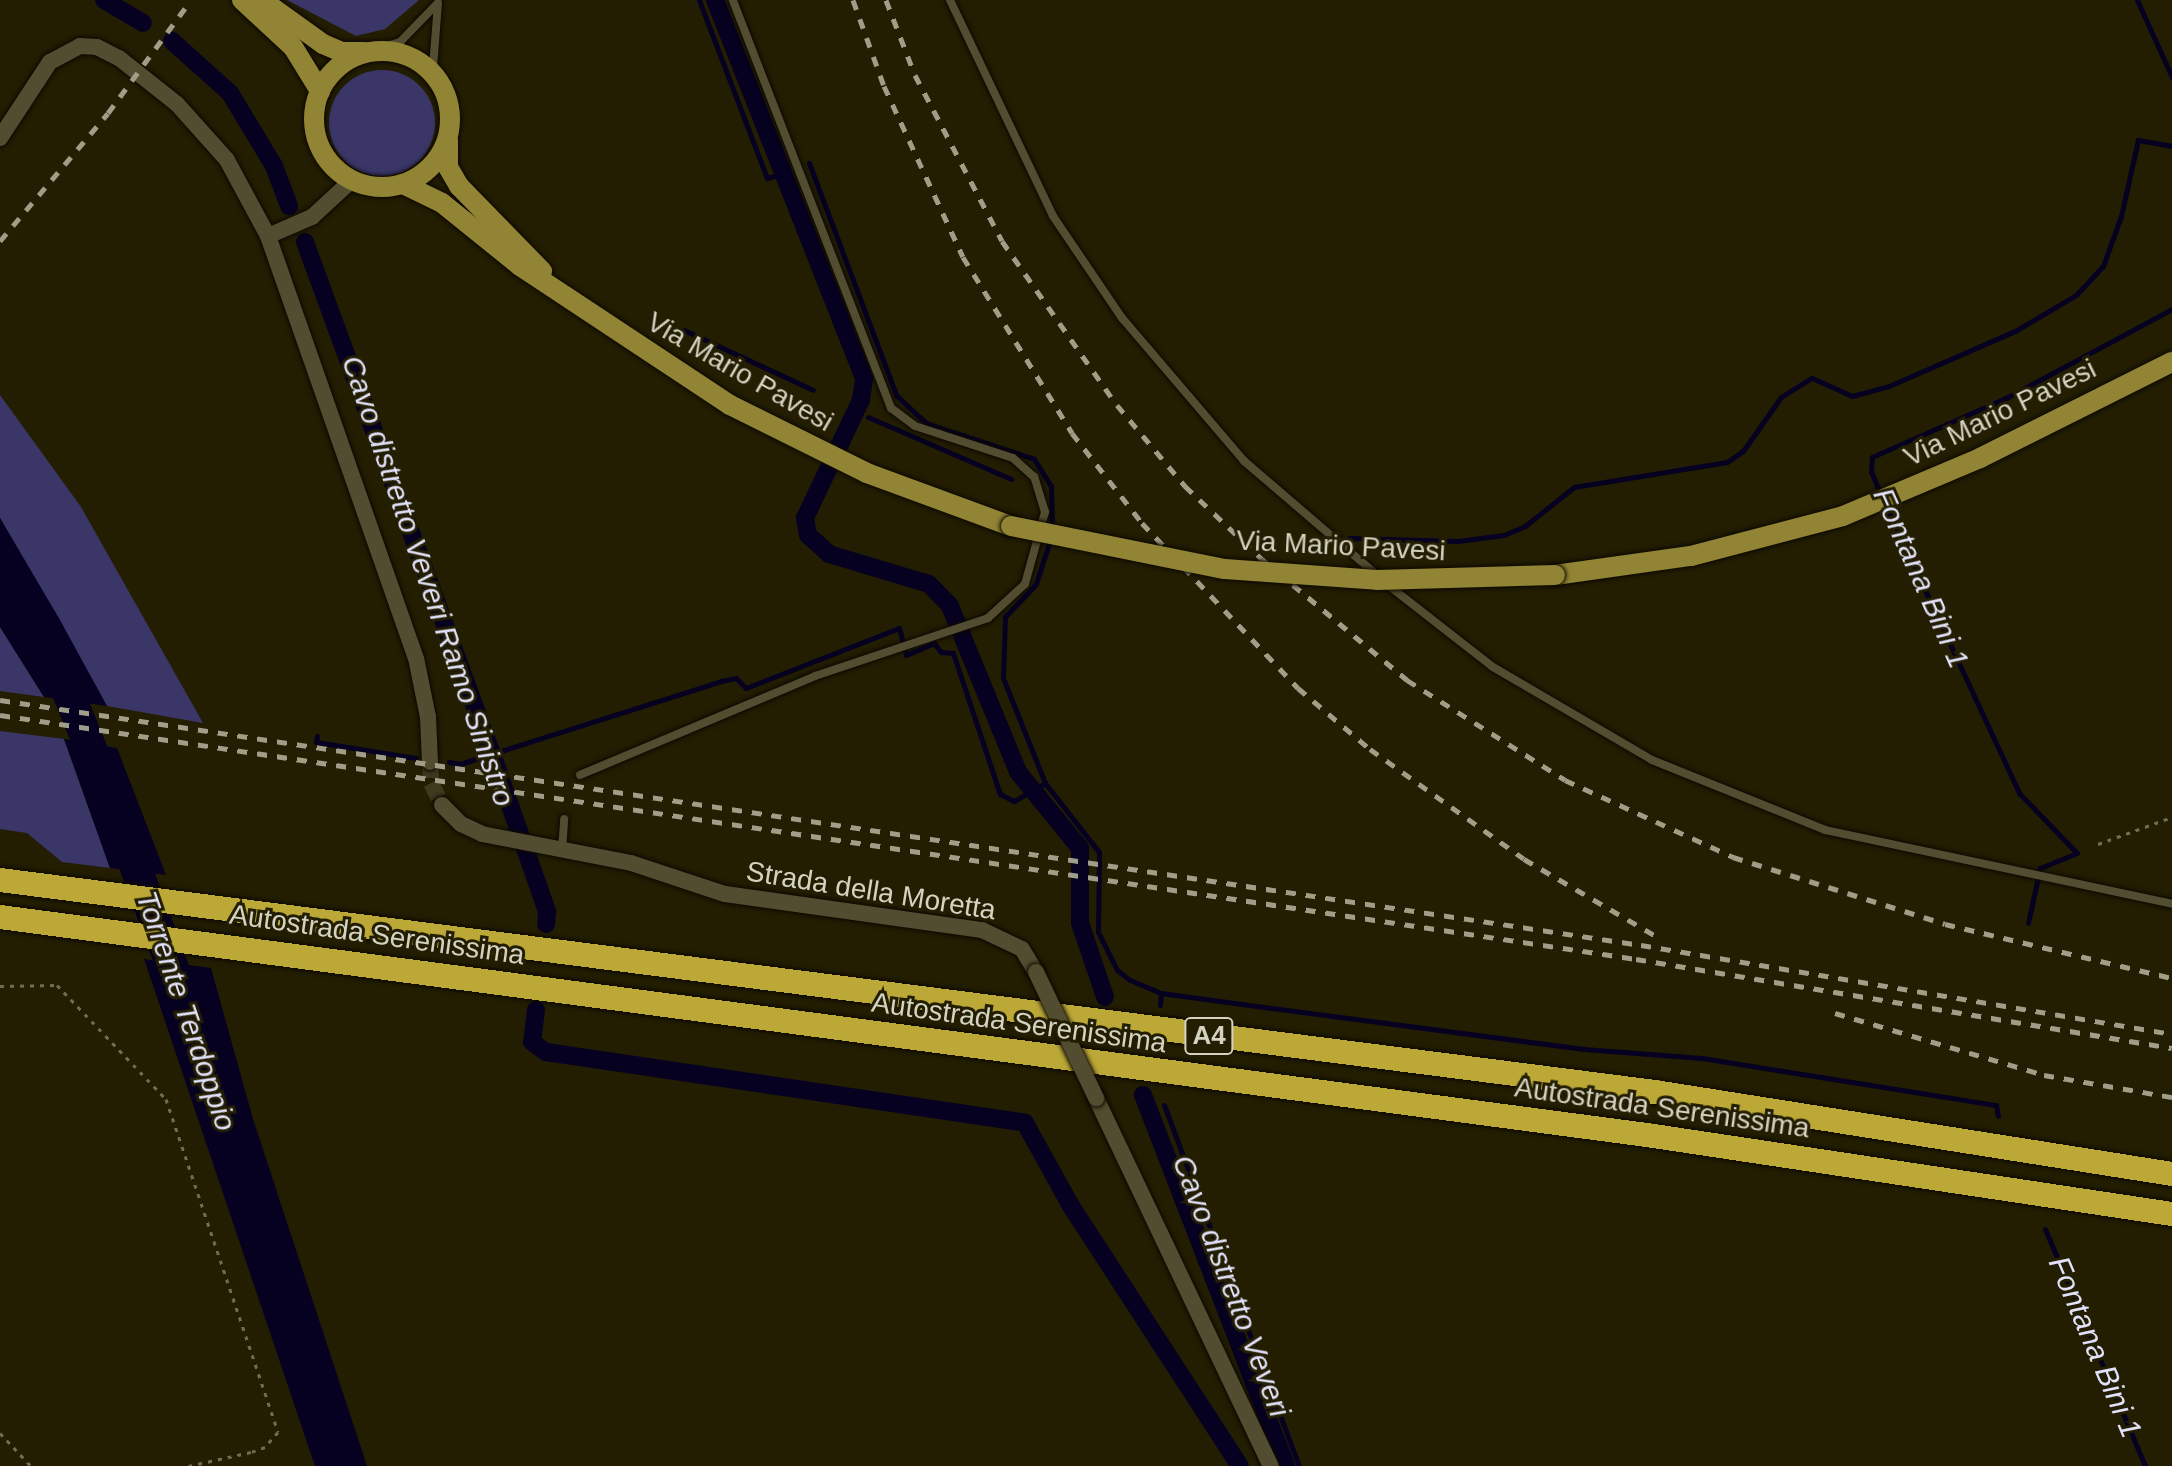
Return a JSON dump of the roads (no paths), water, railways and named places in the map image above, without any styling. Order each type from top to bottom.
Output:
[{"type":"highway","name":"Autostrada Serenissima","points":[[0,880],[1655,1092],[2172,1174]]},
{"type":"highway","name":"Autostrada Serenissima","points":[[0,917],[1632,1133],[2172,1214]]},
{"type":"main road","points":[[242,0],[293,47],[320,91]]},
{"type":"main road","points":[[262,0],[323,44],[342,52],[369,52],[414,59],[432,73],[445,92],[448,167],[459,186],[561,291]]},
{"type":"main road","points":[[369,52],[332,73],[320,91],[314,111],[319,142],[335,168],[352,180],[369,186],[403,184],[442,203],[501,253],[561,291]]},
{"type":"main road","points":[[403,184],[439,157],[448,136]]},
{"type":"main road","name":"Via Mario Pavesi","points":[[561,291],[683,376],[822,452],[1011,526],[1173,562],[1256,572],[1377,580],[1555,575],[1691,556],[1883,499],[1980,458],[2172,362]]},
{"type":"main road","name":"Via Mario Pavesi","points":[[2144,374],[2172,352]]},
{"type":"street","points":[[0,138],[50,62],[80,46],[97,47],[119,58],[197,125],[227,160],[268,236],[416,658],[428,717],[430,762]]},
{"type":"street","points":[[268,236],[312,217],[352,180]]},
{"type":"street","name":"Strada della Moretta","points":[[442,805],[461,824],[505,841],[631,863],[756,900],[982,930],[1022,949],[1036,972],[1271,1466]]},
{"type":"lane","points":[[580,775],[897,647],[988,618],[1025,584],[1045,512],[1042,493],[1013,458],[915,426],[891,408],[733,0]]},
{"type":"lane","points":[[950,0],[1053,216],[1122,318],[1244,461],[1333,541],[1493,667],[1652,760],[1825,830],[2172,904]]},
{"type":"lane","points":[[369,52],[411,34],[439,2]]},
{"type":"lane","points":[[439,2],[433,68],[445,92]]},
{"type":"lane","points":[[562,852],[564,819]]},
{"type":"water","points":[[0,518],[107,706],[44,697],[0,627]]},
{"type":"water","points":[[64,739],[117,748],[166,875],[110,868]]},
{"type":"water","points":[[144,959],[211,968],[253,1119],[367,1466],[315,1466]]},
{"type":"waterway","name":"Cavo distretto Veveri Ramo Sinistro","points":[[104,0],[143,23]]},
{"type":"waterway","points":[[699,0],[767,178],[777,175]]},
{"type":"waterway","points":[[715,0],[864,379],[861,400],[805,518],[808,535],[829,554],[929,584],[950,606],[1018,772],[1080,848],[1080,923],[1105,997]]},
{"type":"waterway","name":"Fontana Bini 1","points":[[2137,0],[2172,77]]},
{"type":"waterway","name":"Cavo distretto Veveri Ramo Sinistro","points":[[172,41],[230,93],[274,166],[289,206]]},
{"type":"waterway","name":"Cavo distretto Veveri","points":[[1349,538],[1458,541],[1504,535],[1525,526],[1574,487],[1727,462],[1743,451],[1781,397],[1812,378],[1852,396],[1889,386],[2015,331],[2076,295],[2103,266],[2121,216],[2138,140],[2172,146]]},
{"type":"waterway","points":[[809,163],[896,395],[926,423],[1034,459],[1051,486],[1052,530]]},
{"type":"waterway","name":"Cavo distretto Veveri Ramo Sinistro","points":[[305,242],[492,754],[547,911],[546,924]]},
{"type":"waterway","name":"Fontana Bini 1","points":[[1881,495],[1871,472],[1872,457],[2006,398],[2172,309]]},
{"type":"waterway","name":"Cavo distretto Veveri","points":[[684,330],[813,390]]},
{"type":"waterway","name":"Cavo distretto Veveri","points":[[868,417],[1011,479]]},
{"type":"waterway","name":"Fontana Bini 1","points":[[1885,504],[2019,793],[2077,853],[2040,868],[2028,923]]},
{"type":"waterway","points":[[1050,540],[1036,584],[1005,617],[1003,678],[1045,783],[1099,852],[1098,932],[1117,970],[1130,980],[1161,993],[1234,1003],[1584,1049],[1702,1058],[1996,1105],[1998,1116]]},
{"type":"waterway","points":[[449,762],[460,764],[721,681],[736,678],[746,688],[899,628],[906,655],[934,643],[941,652],[953,653],[1000,794],[1014,801],[1045,783]]},
{"type":"waterway","name":"Torrente Terdoppio","points":[[56,663],[105,783]]},
{"type":"waterway","points":[[317,736],[316,742],[416,758]]},
{"type":"waterway","name":"Torrente Terdoppio","points":[[122,830],[186,1004]]},
{"type":"waterway","name":"Cavo distretto Veveri","points":[[1160,1005],[1161,993]]},
{"type":"waterway","name":"Cavo distretto Veveri Ramo Sinistro","points":[[536,1010],[532,1042],[546,1052],[1025,1123],[1071,1206],[1240,1466]]},
{"type":"waterway","points":[[1143,1095],[1286,1466]]},
{"type":"waterway","name":"Cavo distretto Veveri","points":[[1164,1105],[1299,1466]]},
{"type":"waterway","name":"Fontana Bini 1","points":[[2045,1229],[2145,1466]]},
{"type":"tunnel","points":[[430,762],[431,783],[442,805]]},
{"type":"railway","points":[[0,241],[108,113],[191,0]]},
{"type":"railway","points":[[853,0],[884,86],[963,257],[1072,433],[1142,523],[1298,688],[1370,749],[1524,859],[1656,936]]},
{"type":"railway","points":[[886,0],[915,75],[1002,241],[1117,405],[1185,486],[1262,559],[1407,680],[1565,780],[1733,857],[1945,924],[2172,978]]},
{"type":"railway","points":[[0,700],[1641,945],[2172,1034]]},
{"type":"railway","points":[[0,715],[1636,959],[2172,1048]]},
{"type":"railway","points":[[1835,1013],[2044,1075],[2172,1097]]}]
